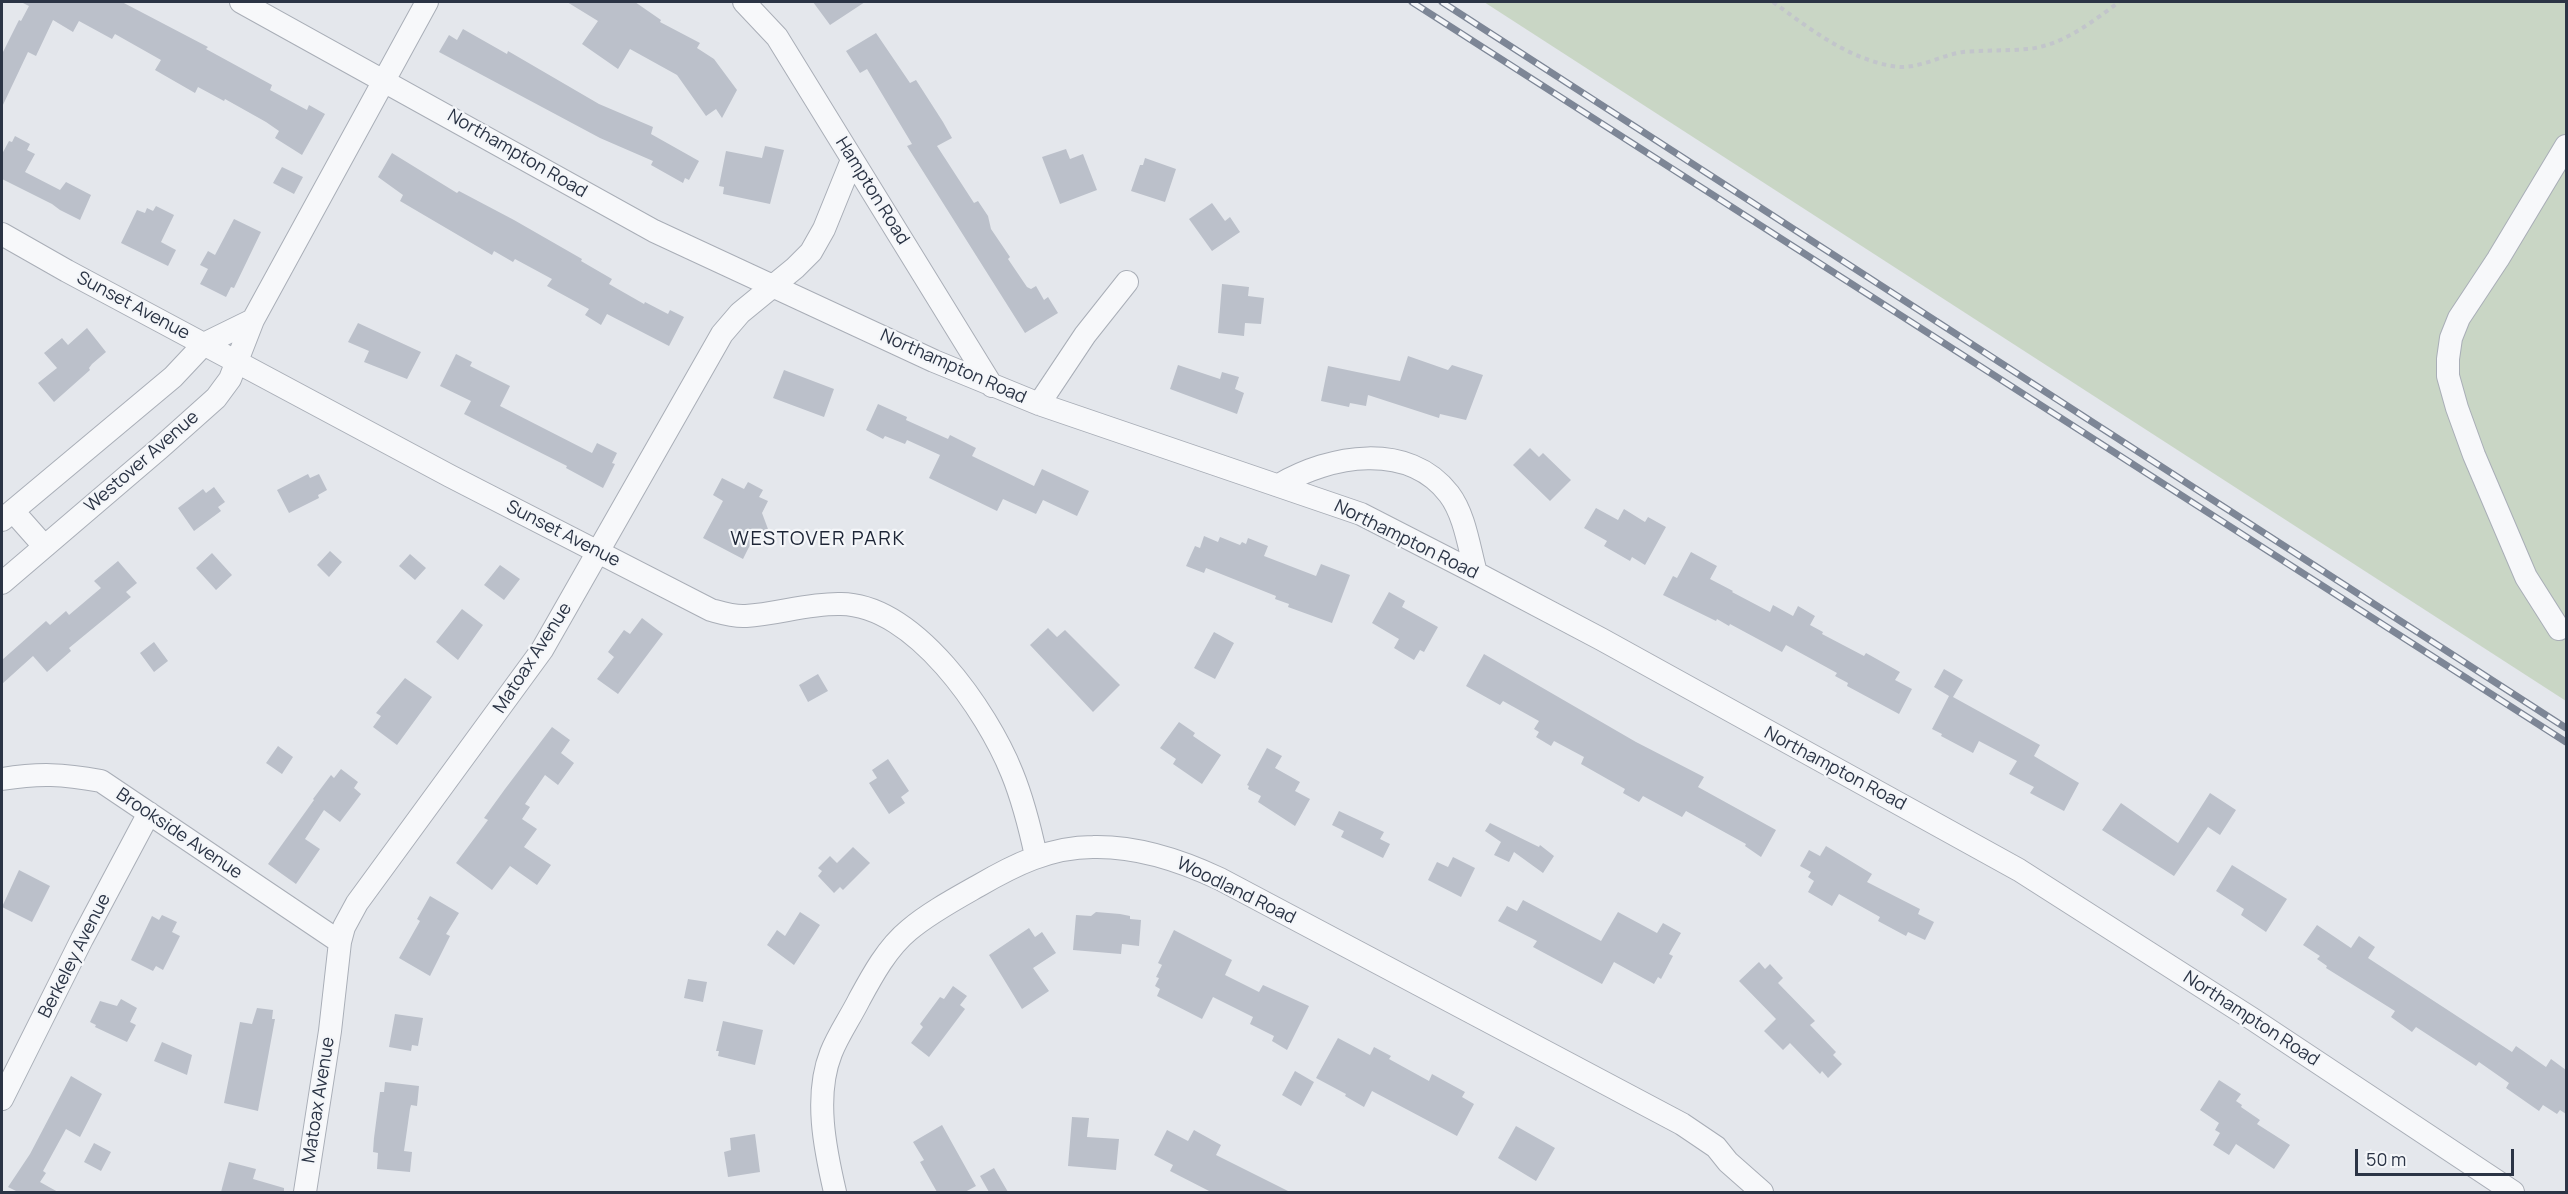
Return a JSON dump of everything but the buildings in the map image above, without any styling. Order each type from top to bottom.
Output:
[{"type":"street","name":"Northampton Road","points":[[241,2],[654,231],[934,361],[1039,404],[1164,449],[1279,485],[1361,514],[1476,573],[1601,639],[2019,870],[2244,1014],[2513,1192]]},
{"type":"street","name":"Westover Avenue","points":[[2,583],[216,398],[230,379],[253,320],[427,2]]},
{"type":"street","name":"Hampton Road","points":[[744,2],[777,38],[992,386]]},
{"type":"street","points":[[2559,628],[2526,577],[2474,455],[2448,376],[2448,359],[2451,338],[2459,318],[2498,259],[2566,146]]},
{"type":"street","name":"Matoax Avenue","points":[[305,1192],[344,927],[357,903],[542,650],[722,334],[740,313],[811,252],[824,229],[852,160]]},
{"type":"street","name":"Sunset Avenue","points":[[2,234],[204,344],[711,610],[728,615],[746,616],[799,606],[843,603],[866,608],[892,620],[916,635],[936,655],[970,699],[999,746],[1012,773],[1027,816],[1036,856]]},
{"type":"street","points":[[1039,404],[1085,335],[1126,282]]},
{"type":"street","points":[[44,546],[7,515],[173,377],[204,344],[253,320]]},
{"type":"street","points":[[1279,485],[1323,465],[1355,458],[1379,457],[1407,465],[1428,476],[1449,495],[1462,522],[1476,573]]},
{"type":"street","name":"Brookside Avenue","points":[[2,780],[34,774],[64,774],[100,781],[340,942]]},
{"type":"street","name":"Berkeley Avenue","points":[[2,1099],[82,939],[149,813]]},
{"type":"street","name":"Woodland Road","points":[[835,1192],[827,1159],[823,1092],[831,1054],[870,978],[908,931],[968,891],[1014,865],[1036,856],[1061,850],[1092,847],[1123,848],[1160,856],[1198,869],[1682,1124],[1716,1147],[1728,1162],[1762,1192]]},
{"type":"street","points":[[1728,1162],[1736,1179],[1738,1192]]},
{"type":"path","points":[[1773,2],[1828,42],[1866,59],[1894,67],[1914,66],[1962,52],[2030,49],[2059,42],[2119,2]]},
{"type":"green space","points":[[1484,2],[2566,2],[2566,701]]},
{"type":"railway","points":[[1412,2],[2566,742]]},
{"type":"railway","points":[[1442,2],[2566,728]]},
{"type":"district","name":"WESTOVER PARK","points":[[818,539]]}]
